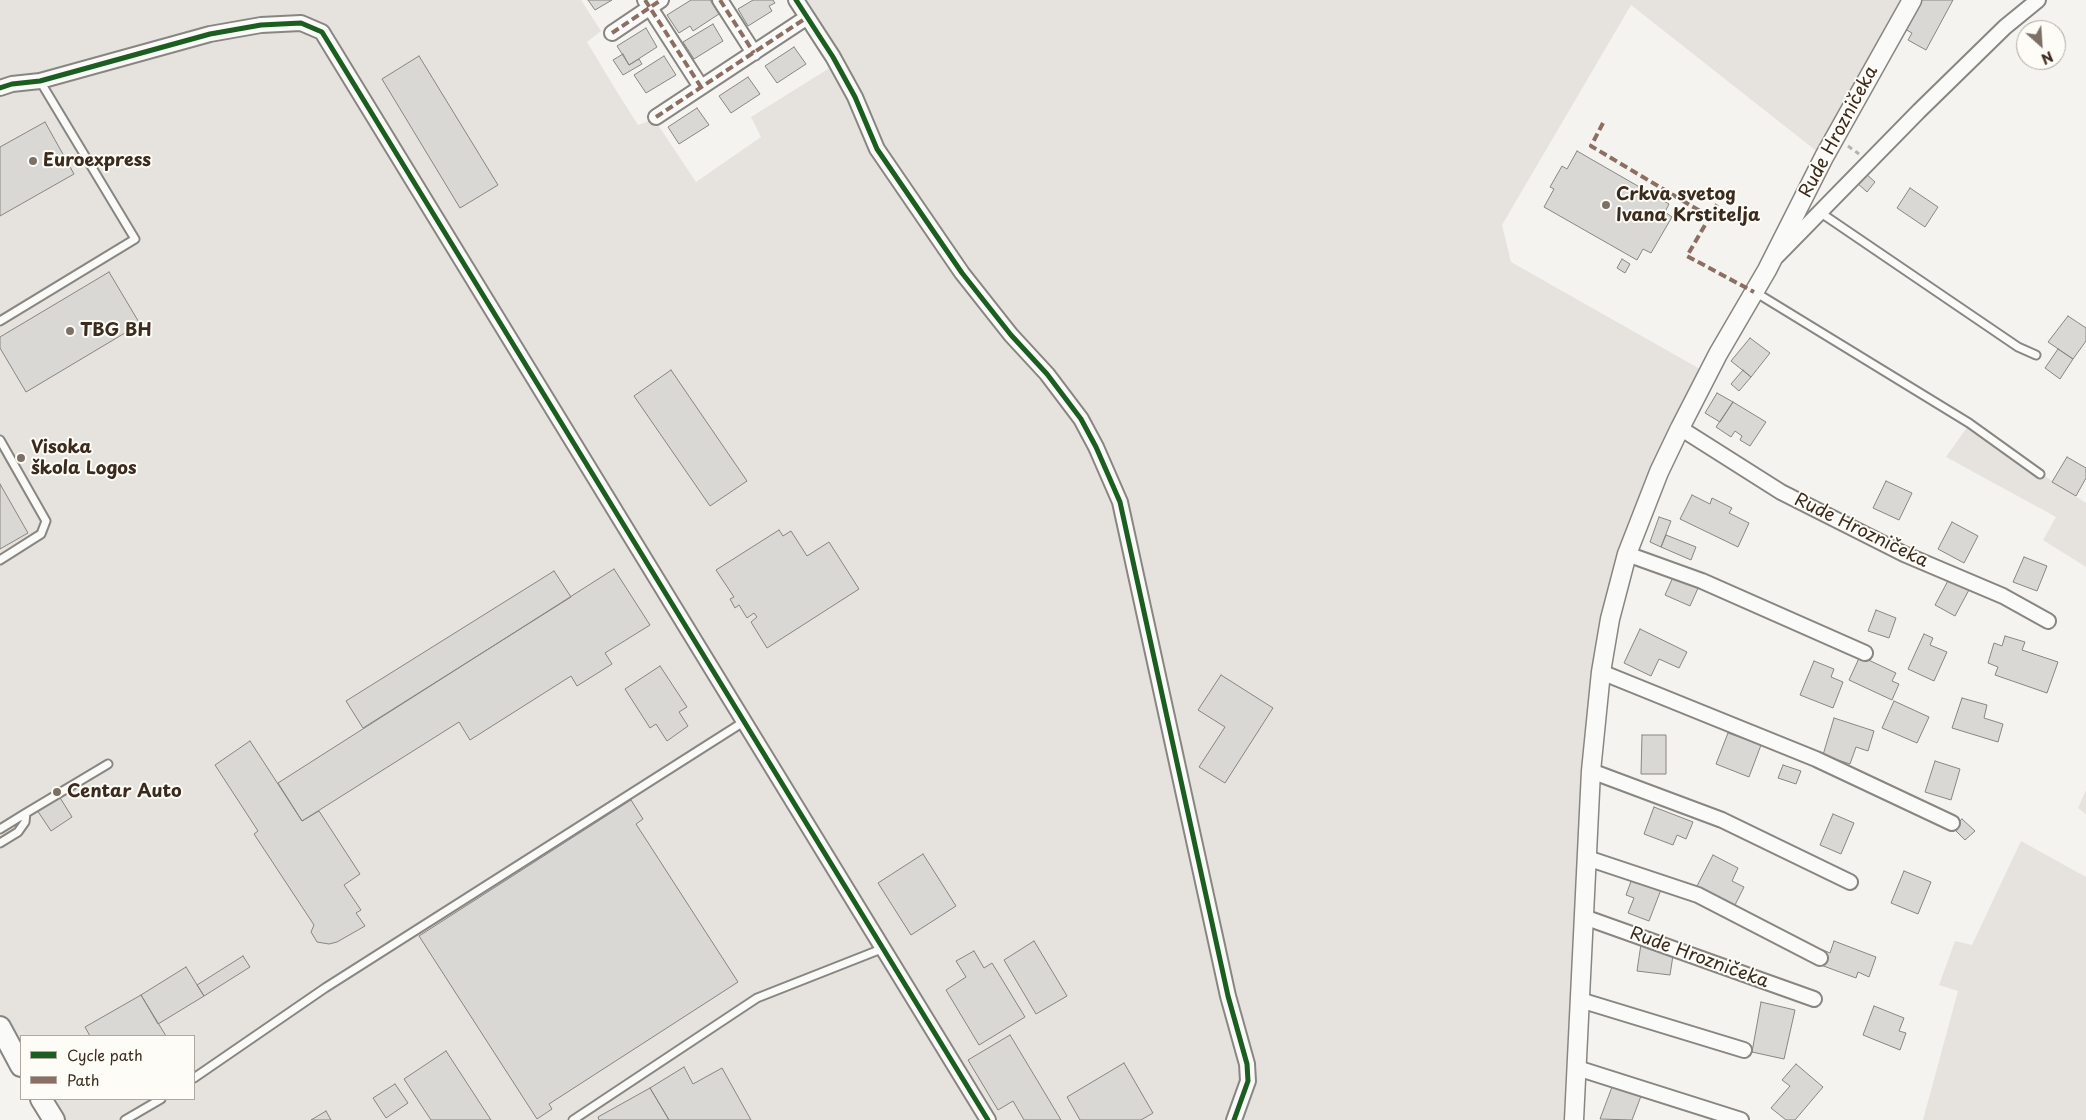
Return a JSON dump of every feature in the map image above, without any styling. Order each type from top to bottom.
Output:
[{"type":"main road","points":[[0,1027],[20,1064]]},
{"type":"main road","points":[[42,1100],[54,1120]]},
{"type":"street","points":[[720,0],[754,53]]},
{"type":"street","points":[[796,0],[833,57],[855,97],[877,149],[962,273],[1011,335],[1047,374],[1080,419],[1096,447],[1120,502],[1228,996],[1247,1064],[1248,1081],[1234,1120]]},
{"type":"street","name":"Rude Hrozničeka","points":[[1574,1120],[1590,771],[1601,672],[1612,610],[1627,554],[1658,472],[1718,354],[1771,262],[1834,138],[1912,0]]},
{"type":"street","points":[[1771,262],[2005,27],[2038,0]]},
{"type":"street","points":[[612,33],[652,2],[701,87]]},
{"type":"street","points":[[656,117],[806,18]]},
{"type":"street","points":[[0,88],[12,84],[40,81],[210,34],[261,25],[301,23],[322,32],[988,1120]]},
{"type":"street","name":"Rude Hrozničeka","points":[[1680,428],[1781,492],[1904,554],[2003,596],[2048,621]]},
{"type":"street","points":[[1627,554],[1702,581],[1865,654]]},
{"type":"street","points":[[1601,672],[1816,759],[1952,823]]},
{"type":"street","points":[[1590,771],[1722,820],[1850,882]]},
{"type":"street","points":[[1587,858],[1698,895],[1820,958]]},
{"type":"street","name":"Rude Hrozničeka","points":[[1584,917],[1814,999]]},
{"type":"street","points":[[1580,1000],[1744,1050]]},
{"type":"street","points":[[1577,1068],[1741,1120]]},
{"type":"lane","points":[[0,321],[135,239],[40,81]]},
{"type":"lane","name":"Rude Hrozničeka","points":[[1821,213],[2018,346],[2036,355]]},
{"type":"lane","points":[[1754,292],[1969,422],[2040,474]]},
{"type":"lane","points":[[0,440],[46,520],[41,534],[0,560]]},
{"type":"lane","points":[[195,1077],[325,988],[745,721]]},
{"type":"lane","points":[[0,829],[108,764]]},
{"type":"lane","points":[[0,843],[18,832],[25,822],[26,813]]},
{"type":"lane","points":[[573,1120],[757,998],[884,948]]},
{"type":"lane","points":[[125,1120],[159,1100]]},
{"type":"path","points":[[1834,138],[1855,150],[1869,163]]},
{"type":"shaded area","points":[[0,0],[581,0],[601,31],[587,42],[638,125],[654,119],[696,182],[761,137],[751,117],[836,64],[796,0],[1912,0],[1824,157],[1631,5],[1502,225],[1511,262],[1707,373],[1680,428],[1608,619],[1572,1120],[54,1120],[43,1100],[195,1100],[195,1035],[20,1035],[20,1059],[0,1024]]},
{"type":"shaded area","points":[[1968,426],[2086,503],[2086,567],[2043,540],[2056,517],[1946,457]]},
{"type":"shaded area","points":[[2086,790],[2086,814],[2078,808]]},
{"type":"shaded area","points":[[2021,841],[2086,877],[2086,1120],[1923,1120],[1958,991],[1939,985],[1955,941],[1972,945]]},
{"type":"building","points":[[588,0],[612,0],[595,10]]},
{"type":"building","points":[[691,0],[710,0],[719,14],[693,31],[690,26],[679,33],[667,15]]},
{"type":"building","points":[[753,0],[773,0],[775,3],[769,6],[772,11],[748,26],[738,9]]},
{"type":"building","points":[[1918,0],[1953,0],[1926,50],[1908,40],[1912,33],[1903,28]]},
{"type":"building","points":[[713,24],[723,41],[694,59],[683,42]]},
{"type":"building","points":[[646,28],[657,47],[629,65],[617,46]]},
{"type":"building","points":[[794,47],[806,64],[777,83],[765,66]]},
{"type":"building","points":[[623,54],[629,65],[639,59],[642,64],[623,75],[613,60]]},
{"type":"building","points":[[419,56],[498,185],[460,208],[382,79]]},
{"type":"building","points":[[664,56],[676,75],[646,93],[634,75]]},
{"type":"building","points":[[748,77],[760,94],[731,113],[719,96]]},
{"type":"building","points":[[697,108],[709,125],[679,144],[668,127]]},
{"type":"building","name":"Euroexpress","points":[[45,122],[74,174],[0,216],[0,147]]},
{"type":"building","name":"Crkva svetog Ivana Krstitelja","points":[[1577,151],[1669,204],[1665,212],[1672,217],[1651,253],[1643,249],[1637,260],[1544,207],[1554,189],[1550,187],[1562,166],[1567,169]]},
{"type":"building","points":[[1864,172],[1875,182],[1867,192],[1856,182]]},
{"type":"building","points":[[1910,188],[1938,207],[1925,227],[1897,208]]},
{"type":"building","points":[[1622,259],[1630,264],[1625,273],[1617,268]]},
{"type":"building","name":"TBG BH","points":[[109,272],[140,324],[26,392],[0,348],[0,337]]},
{"type":"building","points":[[2068,316],[2086,328],[2086,341],[2073,359],[2048,342]]},
{"type":"building","points":[[1750,338],[1770,353],[1751,377],[1731,361]]},
{"type":"building","points":[[2058,349],[2073,359],[2060,379],[2045,368]]},
{"type":"building","points":[[671,370],[747,481],[710,506],[634,396]]},
{"type":"building","points":[[1743,370],[1751,377],[1739,391],[1731,384]]},
{"type":"building","points":[[1717,393],[1733,402],[1720,422],[1705,413]]},
{"type":"building","points":[[1733,402],[1766,422],[1750,446],[1740,440],[1742,436],[1735,431],[1731,437],[1716,427]]},
{"type":"building","points":[[2067,457],[2086,468],[2086,478],[2076,496],[2052,482]]},
{"type":"building","points":[[1886,481],[1912,493],[1899,520],[1873,508]]},
{"type":"building","points":[[0,484],[28,533],[0,549]]},
{"type":"building","points":[[1692,495],[1710,504],[1712,498],[1732,508],[1729,513],[1749,523],[1738,547],[1680,519]]},
{"type":"building","points":[[1659,517],[1671,521],[1661,547],[1650,542]]},
{"type":"building","points":[[1952,522],[1978,536],[1964,563],[1938,549]]},
{"type":"building","points":[[779,530],[783,536],[791,531],[807,556],[829,542],[859,589],[767,648],[751,622],[757,617],[754,613],[747,618],[739,605],[735,608],[730,599],[734,597],[716,570]]},
{"type":"building","points":[[1666,535],[1696,547],[1691,560],[1661,547]]},
{"type":"building","points":[[2024,557],[2047,566],[2037,591],[2013,582]]},
{"type":"building","points":[[614,569],[650,625],[605,653],[612,664],[577,686],[571,676],[470,740],[459,722],[302,821],[278,783]]},
{"type":"building","points":[[554,571],[571,597],[363,728],[346,701]]},
{"type":"building","points":[[1674,575],[1699,586],[1690,606],[1665,595]]},
{"type":"building","points":[[1950,577],[1970,588],[1955,616],[1935,605]]},
{"type":"building","points":[[1876,610],[1896,618],[1889,638],[1868,631]]},
{"type":"building","points":[[1640,629],[1687,652],[1679,668],[1659,659],[1651,676],[1624,663]]},
{"type":"building","points":[[1924,634],[1933,638],[1930,645],[1947,652],[1934,681],[1908,669]]},
{"type":"building","points":[[2005,636],[2025,642],[2022,650],[2058,662],[2047,693],[1995,675],[1998,667],[1988,663],[1994,643],[2002,646]]},
{"type":"building","points":[[1860,656],[1896,673],[1892,681],[1899,684],[1892,700],[1849,680]]},
{"type":"building","points":[[1814,661],[1834,669],[1831,677],[1843,682],[1833,708],[1800,695]]},
{"type":"building","points":[[660,666],[687,707],[679,712],[688,726],[667,741],[656,724],[650,728],[625,689]]},
{"type":"building","points":[[1221,675],[1273,708],[1225,783],[1199,767],[1225,727],[1198,710]]},
{"type":"building","points":[[1962,698],[1987,705],[1984,718],[2003,724],[1998,742],[1952,728]]},
{"type":"building","points":[[1894,701],[1929,717],[1917,743],[1882,728]]},
{"type":"building","points":[[1834,718],[1874,731],[1868,751],[1856,747],[1850,764],[1823,755]]},
{"type":"building","points":[[1728,733],[1761,745],[1749,777],[1716,764]]},
{"type":"building","points":[[1642,735],[1666,735],[1666,774],[1641,774]]},
{"type":"building","points":[[250,741],[302,821],[319,811],[360,874],[344,885],[361,910],[356,913],[365,926],[337,942],[329,944],[317,942],[311,932],[314,925],[254,834],[258,831],[215,765]]},
{"type":"building","points":[[1935,761],[1960,769],[1951,800],[1925,792]]},
{"type":"building","points":[[1783,765],[1801,771],[1796,784],[1778,778]]},
{"type":"building","points":[[59,796],[72,817],[51,831],[37,810]]},
{"type":"building","points":[[631,800],[643,819],[636,824],[738,982],[549,1104],[552,1109],[537,1119],[419,936]]},
{"type":"building","points":[[1654,807],[1693,822],[1686,839],[1677,835],[1673,845],[1644,834]]},
{"type":"building","points":[[1833,814],[1854,823],[1841,854],[1820,845]]},
{"type":"building","points":[[1962,819],[1975,831],[1965,840],[1953,828]]},
{"type":"building","points":[[923,854],[956,906],[911,935],[878,883]]},
{"type":"building","points":[[1713,855],[1738,868],[1732,881],[1744,887],[1735,905],[1697,886]]},
{"type":"building","points":[[1904,871],[1931,882],[1918,914],[1891,903]]},
{"type":"building","points":[[1633,876],[1662,887],[1649,921],[1628,913],[1634,898],[1626,895]]},
{"type":"building","points":[[1034,941],[1067,996],[1036,1014],[1004,960]]},
{"type":"building","points":[[1834,941],[1876,957],[1869,977],[1858,972],[1856,978],[1818,964],[1823,950],[1830,953]]},
{"type":"building","points":[[1641,944],[1674,949],[1670,975],[1637,971]]},
{"type":"building","points":[[974,951],[984,968],[992,963],[1025,1017],[979,1045],[946,990],[966,977],[956,961]]},
{"type":"building","points":[[243,956],[250,967],[204,996],[197,985]]},
{"type":"building","points":[[186,967],[204,996],[158,1024],[141,995]]},
{"type":"building","points":[[141,995],[165,1035],[89,1035],[85,1027]]},
{"type":"building","points":[[1761,1002],[1795,1010],[1784,1059],[1752,1052]]},
{"type":"building","points":[[1874,1006],[1904,1018],[1899,1031],[1906,1033],[1900,1050],[1863,1035]]},
{"type":"building","points":[[1010,1035],[1061,1120],[1024,1120],[1013,1101],[998,1110],[968,1060]]},
{"type":"building","points":[[446,1051],[491,1120],[431,1120],[404,1079]]},
{"type":"building","points":[[1124,1063],[1153,1113],[1141,1120],[1080,1120],[1067,1097]]},
{"type":"building","points":[[1796,1064],[1823,1087],[1795,1120],[1786,1120],[1771,1108],[1790,1086],[1782,1080]]},
{"type":"building","points":[[684,1067],[693,1084],[722,1068],[751,1120],[669,1120],[650,1088]]},
{"type":"building","points":[[395,1084],[408,1103],[386,1118],[373,1098]]},
{"type":"building","points":[[1612,1087],[1641,1096],[1632,1120],[1600,1119]]},
{"type":"building","points":[[650,1088],[669,1120],[599,1120],[598,1117]]},
{"type":"building","points":[[326,1111],[331,1120],[311,1120]]},
{"type":"marked path","points":[[645,0],[701,87]]},
{"type":"marked path","points":[[612,33],[661,0]]},
{"type":"marked path","points":[[720,0],[754,53]]},
{"type":"marked path","points":[[656,117],[806,18]]},
{"type":"marked path","points":[[1603,123],[1591,146],[1710,217]]},
{"type":"marked path","points":[[1723,194],[1687,256],[1754,292]]},
{"type":"cycle path","points":[[796,0],[833,57],[855,97],[877,149],[962,273],[1011,335],[1047,374],[1081,419],[1096,447],[1120,502],[1228,996],[1247,1064],[1248,1081],[1234,1120]]},
{"type":"cycle path","points":[[0,88],[12,84],[40,81],[210,34],[261,25],[301,23],[322,32],[988,1120]]},
{"type":"place","name":"Euroexpress","points":[[33,161]]},
{"type":"place","name":"Crkva svetog Ivana Krstitelja","points":[[1606,205]]},
{"type":"place","name":"TBG BH","points":[[70,331]]},
{"type":"place","name":"Visoka škola Logos","points":[[21,458]]},
{"type":"place","name":"Centar Auto","points":[[57,792]]}]
